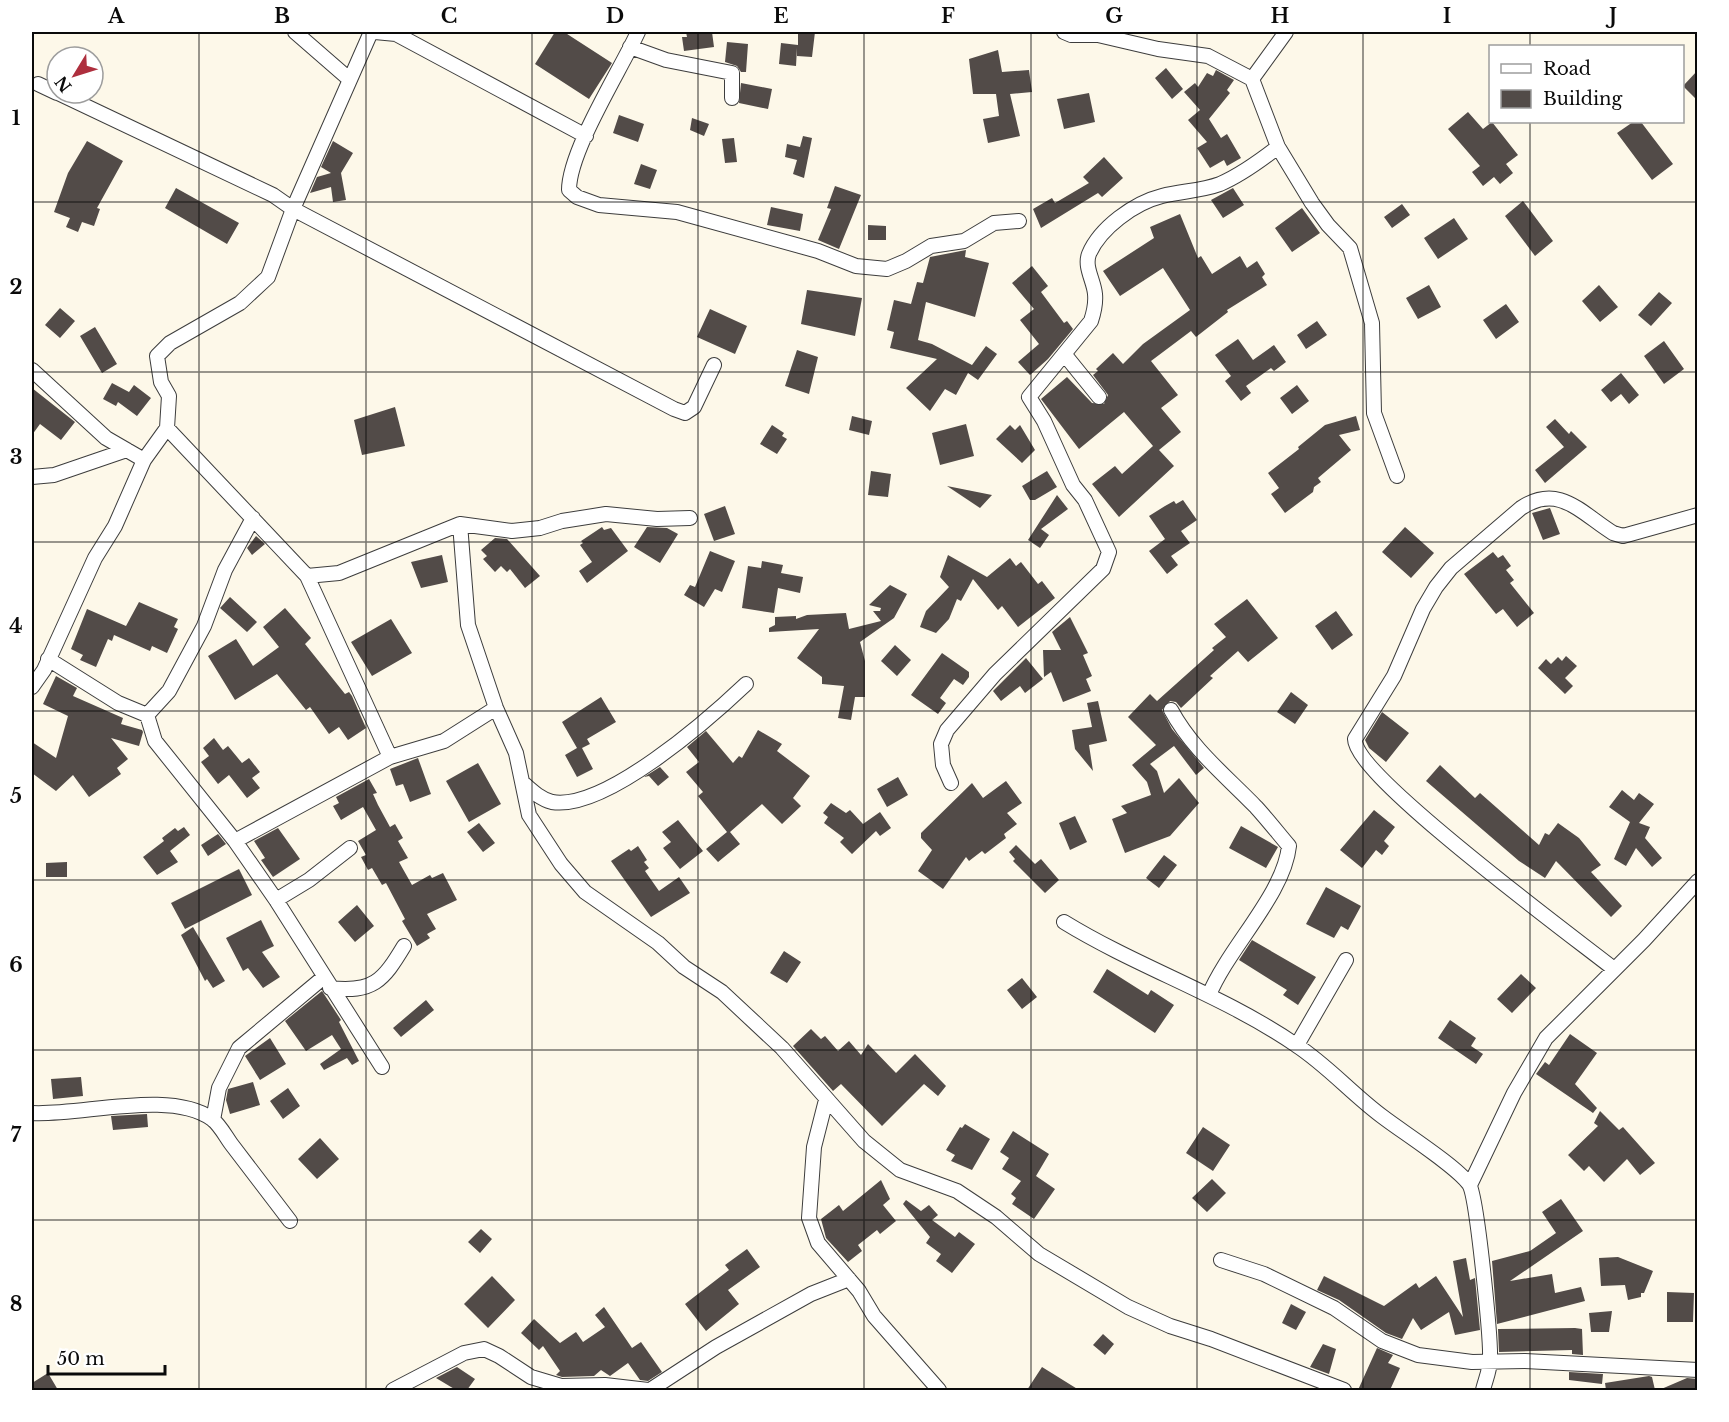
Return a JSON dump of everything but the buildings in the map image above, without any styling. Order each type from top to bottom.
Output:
[{"type":"street","points":[[295,32],[349,79]]},
{"type":"street","points":[[32,687],[95,558],[115,526],[144,460],[167,428],[169,396],[161,382],[157,356],[170,343],[240,303],[268,277],[293,209],[370,32]]},
{"type":"street","points":[[375,32],[396,34],[586,136]]},
{"type":"street","points":[[638,32],[586,136],[569,178],[569,190],[577,197],[600,205],[677,212],[818,251],[856,266],[887,269],[931,246],[964,241],[994,223],[1019,221]]},
{"type":"street","points":[[1064,32],[1071,35],[1098,35],[1158,49],[1208,56],[1252,79],[1278,147],[1312,203],[1328,225],[1350,248],[1372,323],[1374,413],[1397,476]]},
{"type":"street","points":[[1252,79],[1286,32]]},
{"type":"street","points":[[630,47],[666,60],[732,74],[732,98]]},
{"type":"street","points":[[38,84],[45,87]]},
{"type":"street","points":[[82,105],[273,195],[293,209],[674,409],[685,413],[694,407],[714,365]]},
{"type":"street","points":[[951,783],[943,765],[941,744],[947,730],[995,674],[1088,585],[1106,562],[1109,552],[1085,500],[1073,485],[1044,421],[1029,397],[1036,385],[1065,355],[1090,321],[1095,309],[1095,292],[1087,258],[1096,239],[1119,219],[1142,204],[1161,196],[1190,192],[1219,184],[1253,166],[1278,147]]},
{"type":"street","points":[[1065,355],[1099,397]]},
{"type":"street","points":[[32,370],[106,438],[144,460]]},
{"type":"street","points":[[167,428],[307,576],[390,757]]},
{"type":"street","points":[[32,477],[54,475],[127,450]]},
{"type":"street","points":[[1614,969],[1396,795],[1360,756],[1354,746],[1354,739],[1394,676],[1423,609],[1436,587],[1451,568],[1534,499],[1550,496],[1563,500],[1613,533],[1623,536],[1698,515]]},
{"type":"street","points":[[307,576],[339,573],[460,524],[512,531],[540,528],[562,521],[606,514],[657,519],[690,518]]},
{"type":"street","points":[[147,715],[169,691],[204,626],[225,570],[253,518]]},
{"type":"street","points":[[460,524],[468,624],[496,708],[516,753],[529,815],[561,864],[585,892],[658,943],[684,967],[722,992],[782,1048],[864,1142],[900,1170],[957,1191],[996,1216],[1039,1254],[1128,1307],[1170,1326],[1211,1339],[1344,1390]]},
{"type":"street","points":[[41,665],[147,715]]},
{"type":"street","points":[[522,782],[536,795],[552,802],[577,801],[608,788],[673,746],[746,684]]},
{"type":"street","points":[[235,841],[390,757],[444,741],[496,708]]},
{"type":"street","points":[[1171,710],[1181,729],[1204,757],[1256,807],[1289,846],[1288,860],[1278,884],[1217,976],[1209,995]]},
{"type":"street","points":[[147,715],[155,741],[235,841],[276,900],[382,1067]]},
{"type":"street","points":[[276,900],[309,880],[350,848]]},
{"type":"street","points":[[1483,1390],[1490,1362],[1477,1223],[1470,1185],[1514,1093],[1546,1038],[1698,881]]},
{"type":"street","points":[[1064,922],[1138,962],[1209,995],[1297,1045],[1375,1112],[1444,1162],[1470,1185]]},
{"type":"street","points":[[327,982],[351,990],[366,988],[378,982],[404,946]]},
{"type":"street","points":[[1297,1045],[1346,960]]},
{"type":"street","points":[[213,1120],[219,1088],[239,1048],[327,982]]},
{"type":"street","points":[[826,1100],[814,1147],[809,1218],[819,1243],[849,1279],[874,1316],[939,1390]]},
{"type":"street","points":[[32,1113],[54,1115],[171,1106],[189,1110],[213,1120],[290,1221]]},
{"type":"street","points":[[1221,1260],[1264,1274],[1334,1308],[1382,1341],[1400,1350],[1453,1361],[1593,1364],[1698,1370]]},
{"type":"street","points":[[393,1390],[464,1353],[484,1349],[500,1356],[531,1377],[561,1386],[605,1385],[649,1390],[716,1347],[811,1294],[849,1279]]}]
